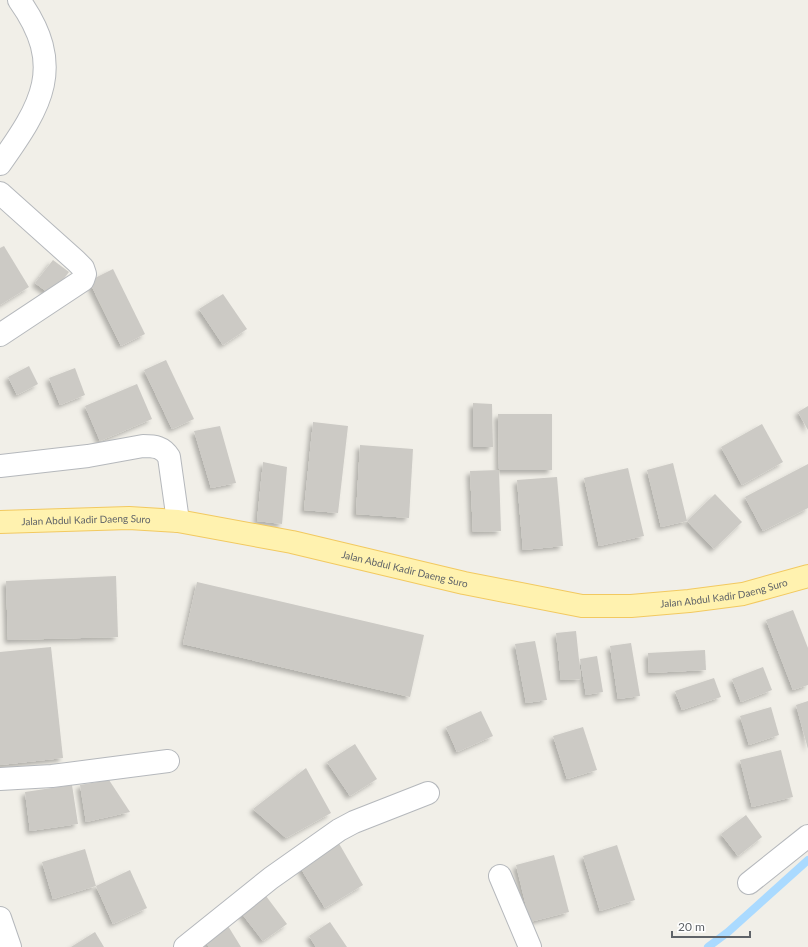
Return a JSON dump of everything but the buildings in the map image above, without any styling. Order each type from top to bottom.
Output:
[{"type":"main road","name":"Jalan Abdul Kadir Daeng Suro","points":[[0,522],[129,518],[178,521],[292,542],[464,583],[582,606],[631,606],[728,596],[743,594],[808,576]]},
{"type":"street","points":[[0,164],[27,127],[39,100],[46,76],[44,48],[31,18],[19,0]]},
{"type":"street","points":[[0,193],[76,261],[83,268],[85,274],[83,280],[0,335]]},
{"type":"street","points":[[0,466],[88,456],[143,446],[156,446],[165,450],[169,457],[178,521]]},
{"type":"street","points":[[0,779],[52,776],[168,761]]},
{"type":"street","points":[[185,947],[271,878],[339,830],[354,822],[428,792]]},
{"type":"street","points":[[749,883],[808,836]]},
{"type":"street","points":[[500,876],[530,947]]},
{"type":"street","points":[[0,918],[10,947]]},
{"type":"waterway","points":[[708,947],[728,932],[808,860]]}]
